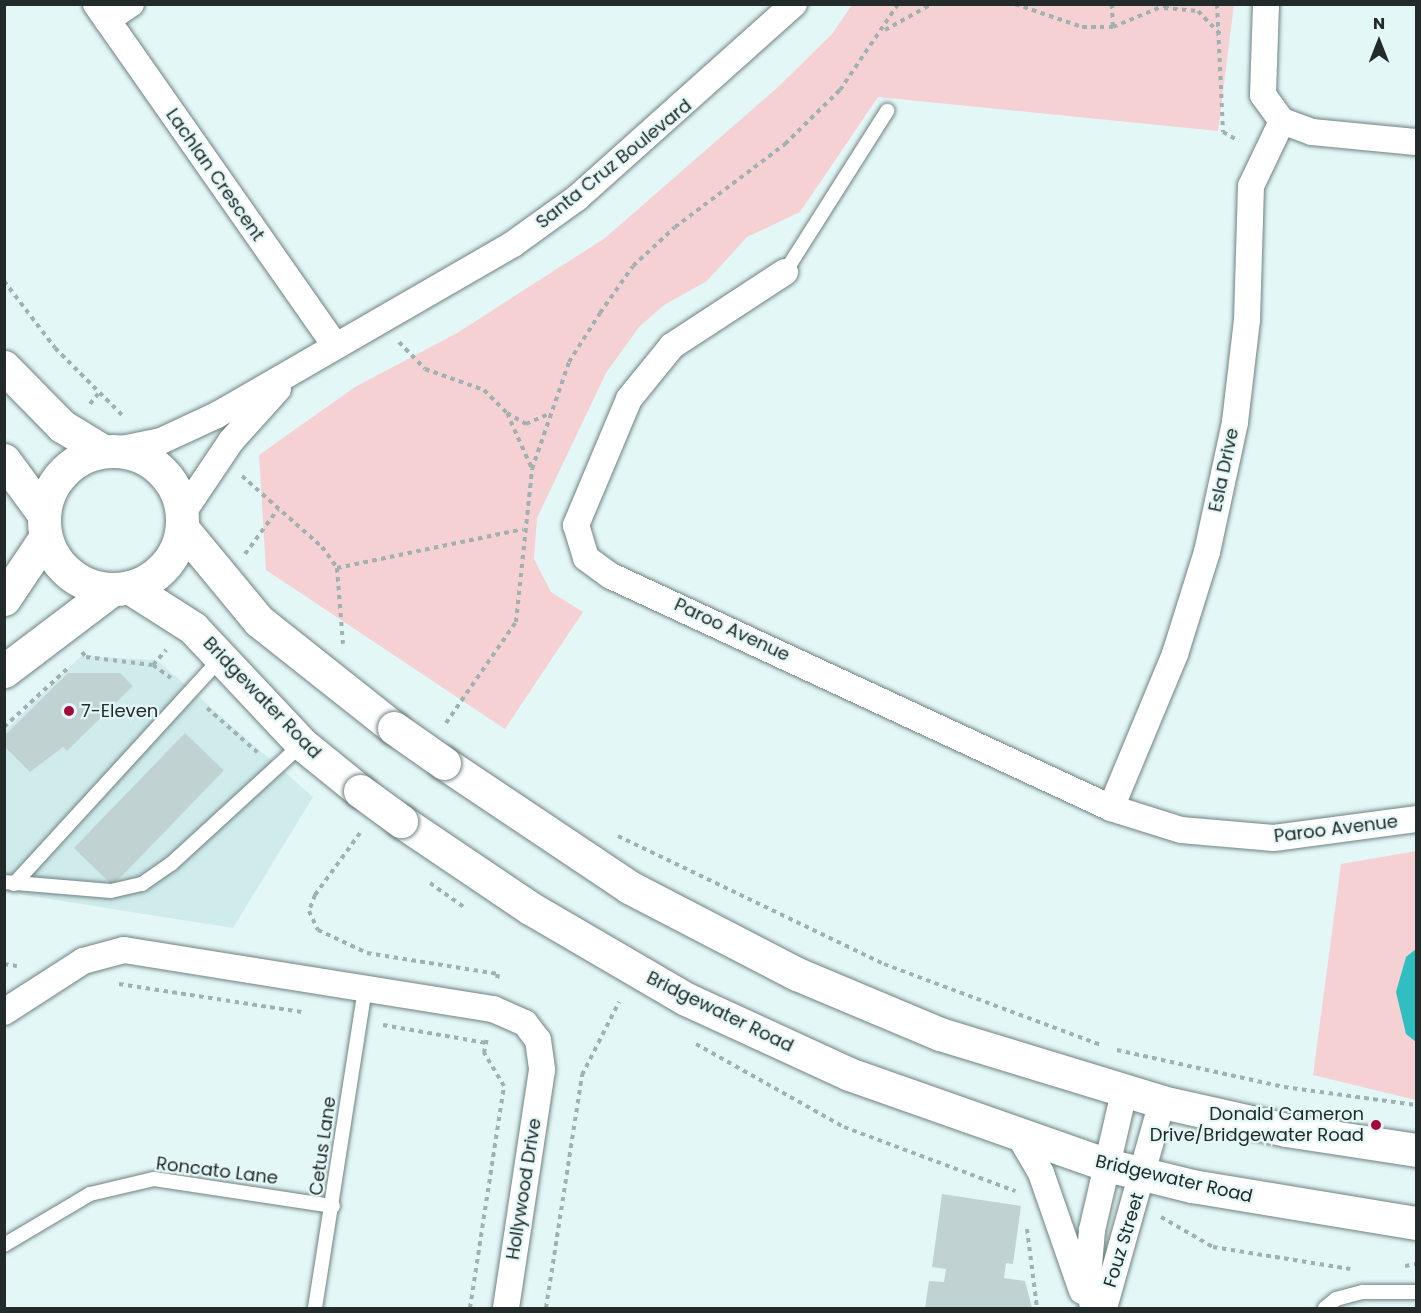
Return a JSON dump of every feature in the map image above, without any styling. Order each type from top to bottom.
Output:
[{"type":"street","points":[[101,12],[131,4]]},
{"type":"street","name":"Santa Cruz Boulevard","points":[[117,441],[161,441],[293,374],[335,345],[504,250],[577,198],[794,4]]},
{"type":"street","points":[[1266,4],[1263,95],[1282,121],[1312,132],[1416,142]]},
{"type":"street","name":"Lachlan Crescent","points":[[101,12],[335,345]]},
{"type":"street","name":"Esla Drive","points":[[1111,808],[1175,654],[1207,552],[1235,422],[1247,320],[1251,186],[1263,155],[1282,121]]},
{"type":"street","name":"Paroo Avenue","points":[[785,272],[672,346],[629,399],[576,525],[586,558],[611,576],[1111,808],[1182,830],[1274,838],[1416,819]]},
{"type":"street","points":[[4,367],[62,426],[117,441],[162,470],[176,490],[182,521],[259,621],[394,728],[629,887],[797,974],[940,1034],[1124,1093],[1286,1130],[1416,1150]]},
{"type":"street","name":"Santa Cruz Boulevard","points":[[182,521],[221,458],[293,374]]},
{"type":"street","points":[[4,599],[44,526],[62,472],[117,441]]},
{"type":"street","points":[[4,460],[44,526],[70,575],[120,589]]},
{"type":"street","points":[[4,671],[120,589],[165,566],[182,521]]},
{"type":"street","name":"Bridgewater Road","points":[[120,589],[163,605],[222,657],[302,744],[401,821],[530,908],[686,999],[849,1074],[1020,1137],[1107,1165],[1373,1219],[1416,1223]]},
{"type":"street","points":[[4,1012],[83,961],[124,950],[493,1009]]},
{"type":"street","name":"Hollywood Drive","points":[[493,1009],[534,1031],[542,1070],[506,1308]]},
{"type":"street","name":"Fouz Street","points":[[1093,1308],[1088,1277],[1092,1230],[1124,1093]]},
{"type":"street","name":"Fouz Street","points":[[1104,1308],[1145,1174],[1162,1102]]},
{"type":"street","name":"Fouz Street","points":[[1020,1137],[1041,1173],[1088,1308]]},
{"type":"lane","name":"Paroo Avenue","points":[[785,272],[886,111]]},
{"type":"lane","points":[[9,883],[222,657]]},
{"type":"lane","points":[[9,883],[111,891],[142,884],[171,864],[302,744]]},
{"type":"lane","name":"Cetus Lane","points":[[315,1308],[333,1206],[365,988]]},
{"type":"lane","name":"Roncato Lane","points":[[4,1245],[90,1194],[154,1179],[333,1206]]},
{"type":"lane","points":[[1325,1308],[1336,1299],[1363,1292],[1416,1292]]},
{"type":"path","points":[[337,568],[523,530],[532,469],[548,414],[569,362],[633,266],[675,226],[785,144],[840,90],[884,30],[898,4]]},
{"type":"path","points":[[884,30],[932,4]]},
{"type":"path","points":[[1112,4],[1113,27]]},
{"type":"path","points":[[1015,5],[1057,23],[1113,27],[1164,8],[1168,4]]},
{"type":"path","points":[[1217,4],[1221,37],[1223,132],[1263,155]]},
{"type":"path","points":[[1164,8],[1198,11],[1212,20],[1221,37]]},
{"type":"path","points":[[4,281],[55,348],[117,441]]},
{"type":"path","points":[[387,316],[398,341],[425,369],[484,390],[507,413],[526,424],[548,414]]},
{"type":"path","points":[[507,413],[532,469]]},
{"type":"path","points":[[221,458],[322,547],[337,568],[346,649]]},
{"type":"path","points":[[4,727],[72,664]]},
{"type":"path","points":[[153,665],[173,680]]},
{"type":"path","points":[[202,703],[255,750]]},
{"type":"path","points":[[608,832],[884,964],[1101,1045],[1284,1087],[1416,1105]]},
{"type":"path","points":[[422,874],[434,889],[473,913]]},
{"type":"path","points":[[4,964],[64,974]]},
{"type":"path","points":[[113,983],[486,1043]]},
{"type":"path","points":[[610,996],[630,1008]]},
{"type":"path","points":[[546,1308],[582,1075],[620,1002]]},
{"type":"path","points":[[470,1308],[504,1086],[484,1053],[493,1009]]},
{"type":"path","points":[[691,1041],[844,1127],[1023,1194]]},
{"type":"path","points":[[1135,1205],[1213,1247],[1361,1269]]},
{"type":"path","points":[[1027,1217],[1037,1308]]},
{"type":"path","points":[[1397,1267],[1416,1264]]},
{"type":"shaded area","points":[[852,5],[1234,5],[1218,131],[878,97],[800,212],[747,237],[707,281],[664,305],[639,327],[606,373],[537,518],[534,559],[551,592],[583,612],[505,729],[266,570],[259,455],[355,387],[457,333],[605,238],[777,88],[832,34]]},
{"type":"shaded area","name":"7-Eleven","points":[[81,656],[157,660],[313,797],[233,928],[5,892],[4,732]]},
{"type":"shaded area","points":[[1416,851],[1416,1100],[1313,1075],[1341,864]]},
{"type":"water","points":[[1416,949],[1416,1042],[1406,1034],[1396,992],[1406,957]]},
{"type":"building","name":"7-Eleven","points":[[68,673],[120,673],[133,686],[67,751],[63,747],[30,772],[4,746],[4,736]]},
{"type":"building","points":[[185,733],[224,771],[113,886],[74,848]]},
{"type":"building","points":[[942,1194],[1021,1206],[1013,1264],[1006,1263],[1004,1278],[1025,1281],[1032,1308],[925,1308],[929,1281],[944,1282],[946,1269],[932,1267]]},
{"type":"place","name":"7-Eleven","points":[[69,711]]},
{"type":"place","name":"Donald Cameron Drive/Bridgewater Road","points":[[1376,1125]]}]
